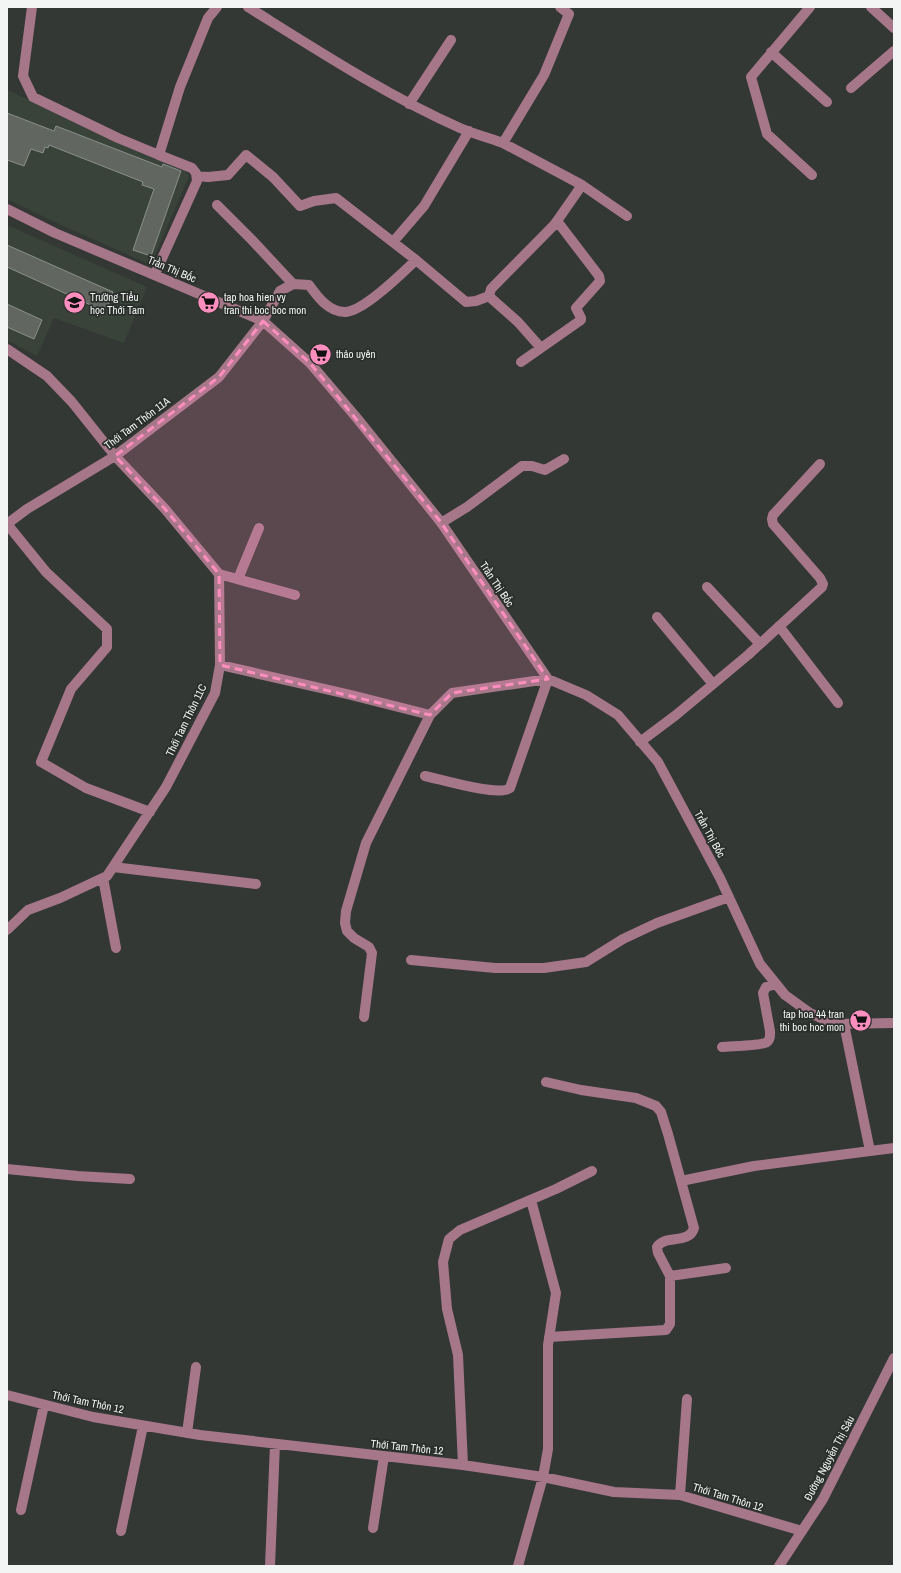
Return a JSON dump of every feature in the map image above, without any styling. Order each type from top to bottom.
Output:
[{"type":"street","points":[[32,7],[22,76],[33,96],[118,138],[192,168],[196,172],[197,180],[155,274]]},
{"type":"street","points":[[159,155],[180,87],[208,18],[218,7]]},
{"type":"street","points":[[248,7],[341,65],[410,104],[469,131],[504,143],[582,185],[627,216]]},
{"type":"street","points":[[504,143],[544,75],[569,14],[560,7]]},
{"type":"street","points":[[810,7],[750,77],[767,134],[812,175]]},
{"type":"street","points":[[871,7],[894,28]]},
{"type":"street","points":[[410,104],[451,40]]},
{"type":"street","points":[[851,88],[894,51]]},
{"type":"street","points":[[771,52],[827,102]]},
{"type":"street","points":[[393,242],[424,206],[438,186],[469,131]]},
{"type":"street","points":[[197,176],[208,177],[228,175],[246,155],[272,177],[300,206],[314,201],[336,198],[416,260],[466,302],[476,301],[489,296]]},
{"type":"street","points":[[489,296],[491,289],[557,221],[582,185]]},
{"type":"street","points":[[217,205],[293,284],[309,286],[320,300],[333,309],[345,312],[370,300],[416,260]]},
{"type":"street","name":"Trần Thị Bốc","points":[[7,209],[54,233],[155,274],[263,321],[310,363],[441,522],[548,679],[586,695],[618,715],[658,762],[730,897],[760,964],[775,984],[785,995],[810,1013],[834,1024],[894,1023]]},
{"type":"street","points":[[521,362],[581,320],[576,308],[600,281],[599,276],[557,221]]},
{"type":"street","name":"Thới Tam Thôn 11A","points":[[7,524],[27,509],[115,456],[219,377],[263,321],[280,290],[293,284]]},
{"type":"street","points":[[489,296],[518,322],[541,348]]},
{"type":"street","points":[[7,349],[47,376],[72,402],[115,456],[165,509],[219,574],[295,595]]},
{"type":"street","points":[[441,522],[467,507],[522,466],[532,466],[545,470],[564,459]]},
{"type":"street","points":[[640,742],[713,684],[760,644],[822,587],[823,584],[820,578],[773,524],[772,519],[773,515],[820,464]]},
{"type":"street","points":[[7,524],[46,572],[107,629],[106,647],[71,689],[41,762],[86,788],[150,812]]},
{"type":"street","points":[[238,579],[259,528]]},
{"type":"street","name":"Thới Tam Thôn 11C","points":[[7,930],[28,910],[60,898],[107,876],[166,787],[215,693],[220,665],[219,574]]},
{"type":"street","points":[[706,587],[760,644]]},
{"type":"street","points":[[657,617],[713,684]]},
{"type":"street","points":[[779,626],[838,703]]},
{"type":"street","points":[[220,665],[430,715]]},
{"type":"street","points":[[364,1016],[372,953],[369,947],[354,938],[347,931],[345,923],[346,911],[366,843],[430,715],[452,693],[548,679],[510,788],[506,791],[489,790],[425,776]]},
{"type":"street","points":[[113,867],[256,884]]},
{"type":"street","points":[[103,878],[116,948]]},
{"type":"street","points":[[411,960],[495,968],[544,968],[586,962],[622,939],[657,923],[730,897]]},
{"type":"street","points":[[722,1047],[761,1044],[768,1041],[770,1031],[763,993],[766,987],[775,984]]},
{"type":"street","points":[[844,1024],[870,1151]]},
{"type":"street","points":[[546,1082],[581,1090],[636,1098],[656,1106],[662,1112],[694,1228],[688,1236],[664,1242],[659,1244],[657,1247],[658,1253],[670,1276],[670,1324],[666,1330],[549,1337]]},
{"type":"street","points":[[681,1181],[754,1166],[894,1148]]},
{"type":"street","points":[[7,1169],[78,1176],[130,1179]]},
{"type":"street","points":[[463,1465],[458,1355],[447,1309],[443,1262],[449,1238],[460,1230],[531,1200],[592,1171]]},
{"type":"street","points":[[518,1566],[543,1478],[548,1450],[548,1345],[556,1293],[531,1200]]},
{"type":"street","points":[[670,1276],[726,1268]]},
{"type":"street","name":"Đường Nguyễn Thị Sáu","points":[[779,1566],[823,1499],[894,1358]]},
{"type":"street","points":[[187,1433],[196,1367]]},
{"type":"street","name":"Thới Tam Thôn 12","points":[[7,1395],[44,1405],[143,1426],[187,1433],[463,1465],[543,1478],[614,1492],[680,1495],[802,1531]]},
{"type":"street","points":[[680,1495],[687,1400]]},
{"type":"street","points":[[21,1510],[44,1405]]},
{"type":"street","points":[[121,1531],[143,1426]]},
{"type":"street","points":[[270,1566],[274,1444]]},
{"type":"street","points":[[373,1528],[384,1456]]},
{"type":"highlighted area","points":[[263,321],[310,363],[440,521],[548,679],[452,693],[430,715],[220,665],[219,574],[165,509],[115,456],[219,377]]},
{"type":"shaded area","points":[[7,90],[185,169],[189,176],[154,258],[149,264],[7,199]]},
{"type":"shaded area","name":"Trường Tiểu học Thới Tam","points":[[7,225],[147,287],[124,343],[54,318],[37,356],[7,340]]},
{"type":"building","points":[[7,113],[54,131],[56,126],[162,167],[163,164],[181,171],[151,256],[133,250],[154,189],[142,185],[143,182],[49,145],[48,148],[45,147],[43,153],[31,149],[24,166],[7,160]]},
{"type":"building","points":[[7,245],[113,292],[107,308],[104,306],[102,310],[7,267]]},
{"type":"building","points":[[7,304],[42,320],[34,339],[7,327]]},
{"type":"place","name":"Trường Tiểu học Thới Tam","points":[[74,303]]},
{"type":"place","name":"tap hoa hien vy tran thi boc boc mon","points":[[208,303]]},
{"type":"place","name":"thảo uyên","points":[[320,354]]},
{"type":"place","name":"tap hoa 44 tran thi boc hoc mon","points":[[860,1020]]}]
